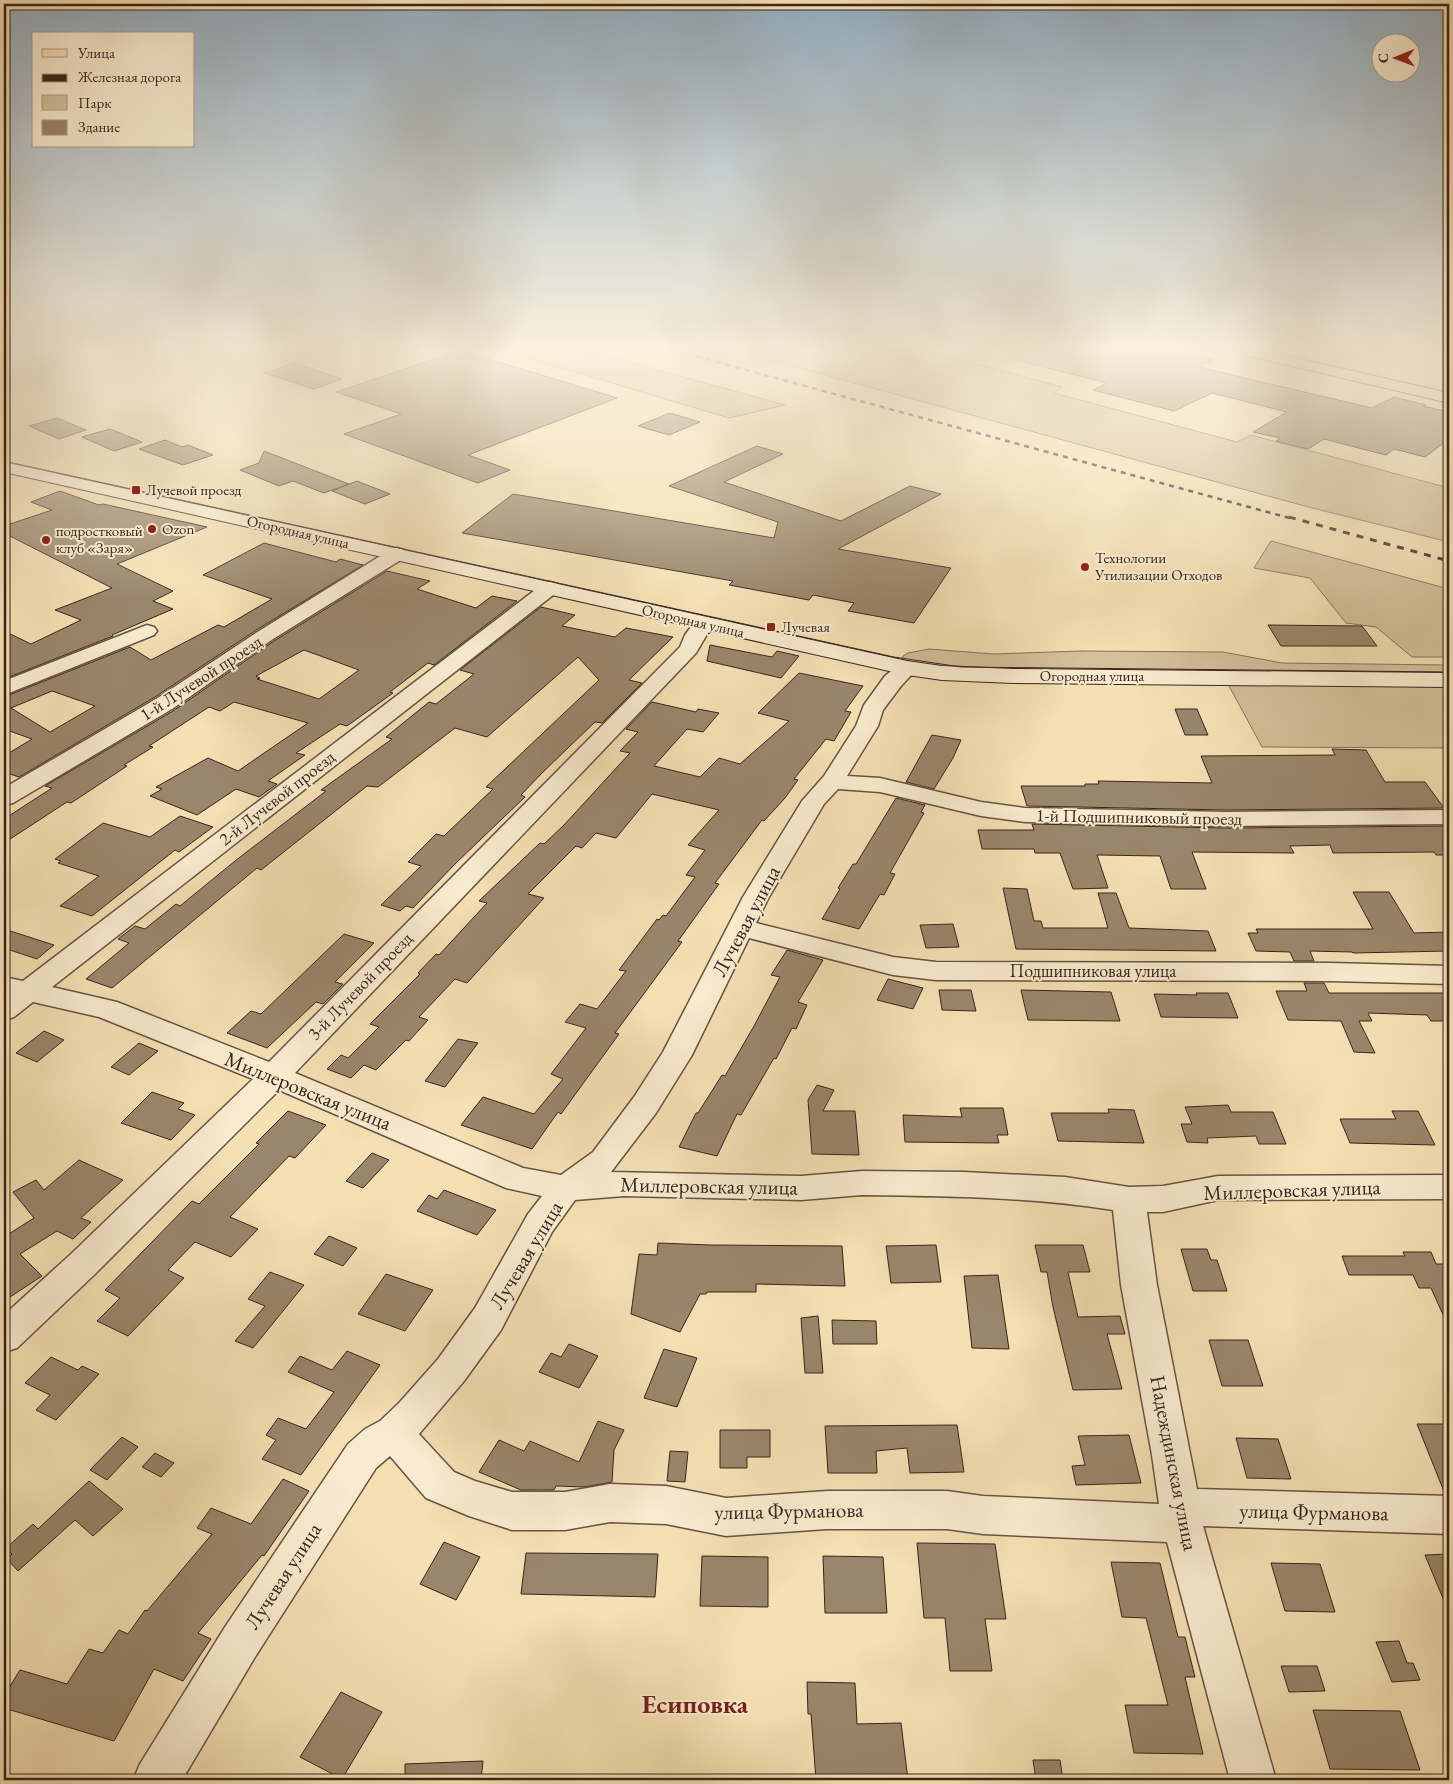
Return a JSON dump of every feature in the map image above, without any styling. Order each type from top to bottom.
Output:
[{"type":"street","points":[[4,451],[72,467],[73,473],[66,480]]},
{"type":"street","name":"Огородная улица","points":[[4,467],[906,668],[942,673],[1013,676],[1449,680]]},
{"type":"street","name":"1-й Лучевой проезд","points":[[4,798],[164,704],[266,635],[397,554]]},
{"type":"street","name":"2-й Лучевой проезд","points":[[4,1010],[16,988],[550,588]]},
{"type":"street","name":"3-й Лучевой проезд","points":[[4,1337],[90,1257],[253,1098],[689,649],[695,635],[703,624]]},
{"type":"street","points":[[4,690],[147,631]]},
{"type":"street","name":"Лучевая улица","points":[[156,1780],[240,1642],[362,1456],[379,1441],[394,1433],[413,1416],[452,1370],[488,1319],[540,1223],[566,1188],[604,1161],[645,1105],[677,1056],[756,897],[814,800],[833,780],[867,726],[872,710],[893,681],[906,668]]},
{"type":"street","name":"1-й Подшипниковый проезд","points":[[833,780],[844,783],[880,785],[981,809],[1025,815],[1226,819],[1449,817]]},
{"type":"street","name":"Подшипниковая улица","points":[[741,928],[893,966],[936,971],[1331,972],[1449,975]]},
{"type":"street","name":"Миллеровская улица","points":[[16,988],[106,1009],[274,1076],[518,1179],[566,1188],[624,1184],[801,1188],[862,1183],[964,1184],[1065,1190],[1129,1200],[1163,1199],[1218,1188],[1449,1187]]},
{"type":"street","name":"Надеждинская улица","points":[[1129,1200],[1139,1286],[1172,1455],[1181,1516],[1253,1780]]},
{"type":"street","name":"улица Фурманова","points":[[394,1433],[440,1485],[469,1498],[512,1511],[565,1511],[610,1503],[666,1505],[726,1517],[827,1510],[947,1510],[983,1515],[1449,1515]]},
{"type":"green space","points":[[1042,434],[1208,434],[1237,442],[1251,435],[1449,488],[1449,542],[1312,508]]},
{"type":"green space","points":[[1271,541],[1449,589],[1449,657],[1412,657],[1376,627],[1346,623],[1310,578],[1254,568]]},
{"type":"green space","points":[[929,649],[994,654],[1081,651],[1223,652],[1282,663],[1449,665],[1449,675],[943,668],[909,663],[902,660],[903,656],[908,653]]},
{"type":"green space","points":[[1228,684],[1449,686],[1449,748],[1262,747]]},
{"type":"building","points":[[48,434],[73,434],[59,439]]},
{"type":"building","points":[[92,434],[123,434],[142,442],[114,451],[82,437]]},
{"type":"building","points":[[345,434],[522,434],[468,455],[510,470],[478,483]]},
{"type":"building","points":[[1263,434],[1449,434],[1449,439],[1425,457],[1394,449],[1386,455],[1324,439],[1308,449],[1276,441],[1280,438]]},
{"type":"building","points":[[165,440],[182,447],[188,445],[213,455],[183,465],[139,449]]},
{"type":"building","points":[[757,446],[783,454],[724,482],[841,521],[910,486],[941,494],[838,549],[951,568],[914,623],[848,611],[854,603],[813,595],[809,600],[729,585],[733,581],[462,533],[513,494],[774,538],[778,522],[669,486]]},
{"type":"building","points":[[264,451],[349,484],[324,493],[293,481],[279,486],[240,470],[259,463]]},
{"type":"building","points":[[357,481],[390,494],[365,504],[332,491]]},
{"type":"building","points":[[60,491],[99,505],[103,504],[207,527],[117,564],[173,591],[153,601],[173,609],[113,636],[4,679],[4,631],[31,644],[81,620],[55,610],[112,588],[4,533],[4,526],[52,510],[31,502]]},
{"type":"building","points":[[264,543],[336,562],[340,559],[363,565],[258,629],[155,697],[19,777],[4,772],[4,756],[32,739],[4,729],[4,697],[130,647],[151,660],[218,625],[224,627],[272,599],[203,575]],"holes":[[[52,691],[95,706],[50,732],[11,708]]]},
{"type":"building","points":[[387,571],[430,581],[417,589],[476,608],[492,596],[517,601],[434,665],[428,663],[390,692],[393,693],[347,726],[340,724],[296,753],[305,755],[268,781],[277,784],[259,797],[236,789],[197,815],[150,796],[162,789],[156,787],[208,758],[238,771],[308,723],[234,702],[220,711],[209,707],[149,746],[153,747],[124,765],[127,766],[71,803],[67,802],[4,843],[4,819],[52,788],[45,786],[173,711],[274,641]],"holes":[[[304,650],[359,670],[319,699],[257,679],[260,678],[256,676]]]},
{"type":"building","points":[[541,607],[575,615],[562,626],[615,637],[626,628],[673,637],[629,680],[642,683],[602,723],[595,722],[541,774],[521,795],[525,797],[455,864],[413,908],[406,906],[400,911],[381,905],[421,866],[408,862],[436,834],[444,836],[493,789],[486,787],[599,680],[578,657],[487,737],[455,728],[378,787],[367,786],[261,870],[257,868],[112,988],[86,979],[129,943],[118,939],[135,926],[145,929],[176,904],[180,906],[326,791],[321,790],[392,739],[386,737],[429,702],[436,704],[474,674],[460,670]]},
{"type":"building","points":[[1268,625],[1362,626],[1377,646],[1281,646]]},
{"type":"building","points":[[710,645],[772,657],[777,651],[799,656],[781,678],[707,661]]},
{"type":"building","points":[[799,673],[863,686],[845,711],[851,712],[834,741],[826,739],[794,779],[798,780],[785,798],[764,821],[762,820],[715,883],[719,884],[678,941],[682,942],[615,1033],[619,1034],[561,1114],[558,1112],[532,1149],[461,1125],[483,1097],[534,1114],[563,1079],[551,1074],[586,1028],[565,1022],[580,1004],[597,1009],[626,971],[619,970],[657,919],[659,920],[663,915],[666,916],[695,877],[686,875],[705,850],[688,845],[719,810],[652,794],[616,838],[596,833],[582,848],[576,846],[528,894],[544,898],[467,983],[455,979],[419,1017],[428,1020],[409,1041],[406,1040],[376,1070],[364,1065],[351,1078],[327,1069],[341,1055],[348,1058],[379,1027],[370,1024],[420,974],[418,973],[436,954],[439,955],[487,903],[479,901],[540,843],[544,844],[564,825],[630,753],[620,751],[638,732],[626,729],[652,702],[696,712],[698,709],[719,713],[703,732],[687,729],[654,766],[700,777],[719,758],[740,764],[789,721],[758,713]]},
{"type":"building","points":[[1175,709],[1197,709],[1208,735],[1185,735]]},
{"type":"building","points":[[932,735],[961,740],[953,758],[934,789],[906,782]]},
{"type":"building","points":[[1332,749],[1366,750],[1385,782],[1425,782],[1444,808],[1226,810],[1027,806],[1021,786],[1085,786],[1085,784],[1099,784],[1098,781],[1212,783],[1201,756],[1335,755]]},
{"type":"building","points":[[896,798],[925,805],[921,812],[924,813],[890,873],[895,874],[884,895],[880,894],[859,929],[822,919],[840,889],[838,888],[853,864],[856,864]]},
{"type":"building","points":[[180,816],[213,827],[179,852],[175,850],[92,916],[60,906],[99,876],[58,863],[61,861],[55,859],[103,823],[150,837]]},
{"type":"building","points":[[1032,824],[1226,828],[1449,826],[1449,855],[1436,855],[1434,852],[1333,853],[1330,845],[1290,846],[1294,853],[1192,852],[1206,889],[1171,889],[1160,856],[1097,855],[1108,888],[1073,889],[1060,853],[1035,853],[1034,849],[982,849],[978,830],[1034,830]]},
{"type":"building","points":[[1003,888],[1027,889],[1034,921],[1041,921],[1043,928],[1108,928],[1098,893],[1116,893],[1129,928],[1208,931],[1216,951],[1016,949]]},
{"type":"building","points":[[1353,892],[1389,892],[1414,933],[1449,932],[1449,951],[1353,953],[1310,951],[1314,961],[1294,961],[1290,952],[1256,951],[1248,933],[1258,933],[1256,929],[1373,929]]},
{"type":"building","points":[[953,924],[959,947],[926,948],[920,925]]},
{"type":"building","points":[[4,929],[54,945],[37,959],[4,948]]},
{"type":"building","points":[[344,934],[374,943],[335,982],[343,984],[323,1004],[316,1002],[267,1048],[227,1033],[251,1011],[261,1014]]},
{"type":"building","points":[[787,950],[823,960],[798,1002],[807,1005],[796,1029],[792,1028],[776,1059],[774,1058],[741,1115],[737,1114],[717,1156],[679,1147],[696,1113],[698,1113],[722,1075],[725,1076],[754,1026],[780,977],[771,975]]},
{"type":"building","points":[[888,979],[923,988],[913,1009],[877,1000]]},
{"type":"building","points":[[1304,983],[1324,983],[1329,993],[1444,993],[1449,1002],[1449,1021],[1431,1021],[1427,1015],[1368,1013],[1372,1021],[1359,1021],[1375,1053],[1354,1052],[1341,1021],[1288,1020],[1276,991],[1307,991]]},
{"type":"building","points":[[939,990],[971,990],[976,1011],[942,1010]]},
{"type":"building","points":[[1021,990],[1111,992],[1120,1021],[1028,1020]]},
{"type":"building","points":[[1196,993],[1228,993],[1238,1018],[1161,1017],[1154,994],[1197,995]]},
{"type":"building","points":[[44,1031],[64,1040],[37,1062],[16,1053]]},
{"type":"building","points":[[458,1039],[478,1043],[445,1087],[425,1081]]},
{"type":"building","points":[[139,1043],[158,1051],[129,1075],[111,1067]]},
{"type":"building","points":[[817,1085],[834,1090],[823,1111],[855,1111],[859,1155],[812,1154],[808,1100]]},
{"type":"building","points":[[152,1092],[184,1103],[178,1109],[195,1115],[171,1140],[121,1123]]},
{"type":"building","points":[[1228,1105],[1231,1112],[1273,1112],[1286,1144],[1259,1144],[1256,1136],[1207,1138],[1208,1143],[1187,1142],[1181,1124],[1192,1124],[1185,1107]]},
{"type":"building","points":[[960,1108],[1003,1108],[1008,1135],[997,1135],[999,1143],[905,1142],[903,1115],[962,1117]]},
{"type":"building","points":[[1108,1109],[1134,1110],[1144,1143],[1058,1141],[1051,1113],[1109,1113]]},
{"type":"building","points":[[288,1111],[326,1125],[295,1158],[289,1156],[230,1217],[258,1229],[231,1257],[195,1242],[168,1270],[184,1278],[128,1336],[97,1321],[120,1298],[105,1290],[192,1201],[199,1204],[259,1144],[256,1143]]},
{"type":"building","points":[[1392,1111],[1418,1111],[1435,1145],[1350,1143],[1340,1119],[1396,1119]]},
{"type":"building","points":[[372,1153],[389,1160],[363,1188],[346,1181]]},
{"type":"building","points":[[79,1160],[123,1180],[81,1218],[91,1222],[73,1239],[57,1231],[20,1254],[42,1276],[4,1301],[4,1237],[34,1218],[13,1192],[36,1180],[44,1190]]},
{"type":"building","points":[[444,1190],[496,1210],[477,1235],[417,1211],[429,1195],[437,1199]]},
{"type":"building","points":[[329,1236],[357,1248],[343,1266],[314,1254]]},
{"type":"building","points":[[658,1243],[842,1246],[845,1286],[756,1284],[756,1292],[707,1292],[706,1294],[700,1294],[680,1332],[631,1314],[639,1254],[657,1255]]},
{"type":"building","points":[[936,1245],[941,1282],[891,1283],[886,1246]]},
{"type":"building","points":[[1035,1245],[1083,1245],[1090,1272],[1068,1272],[1078,1317],[1120,1316],[1125,1334],[1107,1334],[1122,1389],[1073,1390],[1053,1307],[1047,1272],[1041,1272]]},
{"type":"building","points":[[1181,1249],[1207,1249],[1211,1260],[1217,1260],[1227,1291],[1193,1291]]},
{"type":"building","points":[[1403,1252],[1431,1252],[1436,1264],[1449,1264],[1449,1328],[1431,1288],[1419,1288],[1413,1275],[1349,1275],[1342,1256],[1405,1256]]},
{"type":"building","points":[[270,1272],[304,1285],[253,1348],[235,1341],[265,1306],[248,1299]]},
{"type":"building","points":[[386,1274],[433,1290],[405,1331],[358,1314]]},
{"type":"building","points":[[998,1275],[1009,1349],[972,1348],[964,1276]]},
{"type":"building","points":[[818,1316],[823,1373],[805,1373],[801,1318]]},
{"type":"building","points":[[832,1320],[876,1321],[877,1344],[833,1344]]},
{"type":"building","points":[[1209,1340],[1248,1340],[1263,1386],[1222,1386]]},
{"type":"building","points":[[569,1344],[598,1356],[579,1388],[539,1372],[551,1353],[561,1357]]},
{"type":"building","points":[[664,1349],[697,1358],[677,1407],[644,1398]]},
{"type":"building","points":[[347,1351],[380,1365],[301,1475],[262,1459],[276,1440],[266,1435],[278,1418],[306,1429],[334,1392],[288,1372],[300,1356],[332,1370]]},
{"type":"building","points":[[51,1357],[78,1370],[82,1366],[99,1374],[56,1420],[36,1410],[50,1395],[25,1383]]},
{"type":"building","points":[[598,1421],[624,1430],[614,1450],[612,1482],[584,1487],[556,1486],[554,1490],[521,1490],[479,1472],[499,1440],[524,1451],[530,1441],[579,1462]]},
{"type":"building","points":[[1417,1424],[1449,1424],[1449,1494],[1445,1494]]},
{"type":"building","points":[[957,1425],[964,1472],[910,1473],[907,1448],[876,1451],[877,1473],[828,1473],[825,1426]]},
{"type":"building","points":[[720,1430],[770,1430],[770,1457],[747,1457],[747,1468],[720,1468]]},
{"type":"building","points":[[1129,1435],[1141,1483],[1076,1485],[1072,1466],[1085,1465],[1078,1436]]},
{"type":"building","points":[[122,1437],[138,1447],[107,1480],[90,1470]]},
{"type":"building","points":[[1236,1438],[1278,1439],[1291,1479],[1247,1478]]},
{"type":"building","points":[[670,1451],[688,1452],[685,1482],[667,1481]]},
{"type":"building","points":[[155,1453],[174,1463],[161,1477],[142,1467]]},
{"type":"building","points":[[283,1479],[309,1491],[264,1556],[262,1555],[198,1633],[211,1639],[183,1681],[154,1669],[114,1741],[4,1708],[4,1696],[20,1670],[67,1684],[89,1649],[103,1653],[119,1630],[128,1634],[145,1610],[147,1611],[212,1534],[197,1528],[211,1508],[251,1524]]},
{"type":"building","points":[[89,1481],[123,1509],[93,1536],[75,1520],[18,1571],[7,1559],[12,1554],[6,1548],[33,1524],[38,1529]]},
{"type":"building","points":[[444,1542],[480,1557],[456,1600],[420,1584]]},
{"type":"building","points":[[917,1543],[995,1544],[1006,1619],[985,1619],[992,1671],[950,1671],[945,1618],[924,1618]]},
{"type":"building","points":[[526,1553],[658,1554],[655,1597],[521,1594]]},
{"type":"building","points":[[1449,1554],[1449,1613],[1425,1555]]},
{"type":"building","points":[[702,1556],[768,1557],[768,1607],[700,1606]]},
{"type":"building","points":[[823,1556],[883,1557],[887,1613],[825,1613]]},
{"type":"building","points":[[1111,1562],[1160,1563],[1178,1637],[1185,1637],[1195,1677],[1185,1677],[1203,1754],[1134,1753],[1125,1705],[1168,1705],[1146,1618],[1122,1617]]},
{"type":"building","points":[[1271,1563],[1320,1564],[1335,1612],[1285,1611]]},
{"type":"building","points":[[1399,1641],[1407,1663],[1413,1663],[1420,1680],[1392,1682],[1376,1642]]},
{"type":"building","points":[[1281,1666],[1317,1666],[1325,1691],[1289,1692]]},
{"type":"building","points":[[807,1682],[855,1683],[857,1724],[901,1723],[908,1780],[816,1780],[811,1714],[808,1714]]},
{"type":"building","points":[[341,1692],[382,1712],[342,1779],[300,1757]]},
{"type":"building","points":[[1313,1710],[1400,1711],[1420,1770],[1330,1769]]},
{"type":"building","points":[[1033,1760],[1060,1760],[1063,1780],[1036,1780]]},
{"type":"building","points":[[483,1761],[481,1780],[405,1780],[405,1764]]},
{"type":"tram line","points":[[4,461],[894,657],[961,667],[1449,672]]},
{"type":"railway","points":[[982,434],[1293,519]]},
{"type":"railway","points":[[1289,517],[1449,561]]},
{"type":"place","name":"Лучевой проезд","points":[[136,490]]},
{"type":"place","name":"Ozon","points":[[152,529]]},
{"type":"place","name":"подростковый клуб «Заря»","points":[[46,540]]},
{"type":"place","name":"Технологии Утилизации Отходов","points":[[1085,567]]},
{"type":"place","name":"Лучевая","points":[[771,627]]},
{"type":"district","name":"Есиповка","points":[[695,1704]]}]
